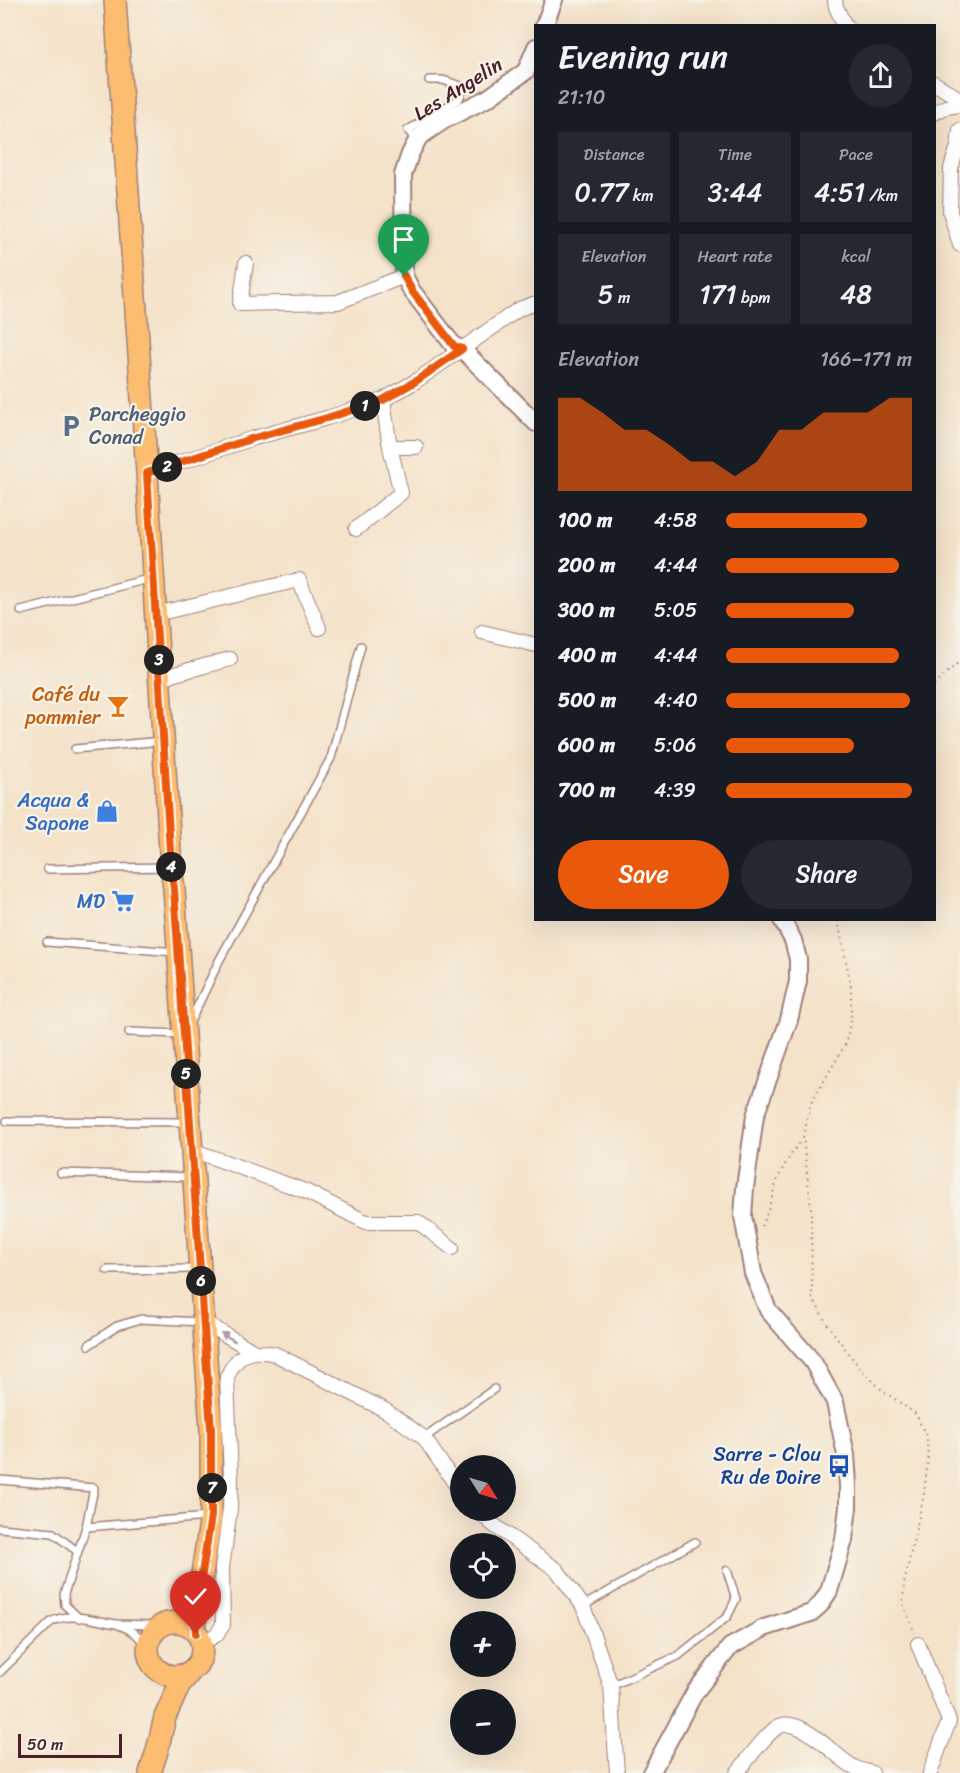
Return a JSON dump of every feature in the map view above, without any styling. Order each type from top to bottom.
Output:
[{"type":"main road","points":[[115,0],[165,741],[171,867],[212,1449],[211,1516],[195,1618],[201,1654],[199,1661],[180,1684],[165,1716],[150,1773]]},
{"type":"main road","points":[[165,1716],[162,1688],[153,1663],[149,1641],[153,1634],[177,1613],[201,1578]]},
{"type":"main road","points":[[167,1624],[184,1624],[199,1637]]},
{"type":"main road","points":[[153,1663],[163,1674],[177,1676],[191,1671]]},
{"type":"street","points":[[545,24],[554,0]]},
{"type":"street","points":[[835,0],[844,24]]},
{"type":"street","name":"Les Angelin","points":[[404,276],[403,175],[416,142],[419,137],[446,119],[488,98],[526,71],[534,52]]},
{"type":"street","points":[[936,83],[955,96],[960,105],[946,107],[936,112]]},
{"type":"street","points":[[960,130],[951,168],[950,212],[960,245]]},
{"type":"street","points":[[246,263],[240,304],[338,302],[404,276],[412,291],[454,346],[462,349],[534,421]]},
{"type":"street","points":[[147,473],[254,438],[383,400],[416,381],[519,309],[534,304]]},
{"type":"street","points":[[356,529],[401,493],[390,447],[383,400]]},
{"type":"street","points":[[390,447],[416,447]]},
{"type":"street","points":[[156,614],[299,580],[319,628]]},
{"type":"street","points":[[482,632],[534,645]]},
{"type":"street","points":[[160,678],[230,659]]},
{"type":"street","points":[[651,1773],[695,1692],[730,1647],[764,1628],[812,1613],[820,1605],[829,1590],[844,1540],[848,1485],[846,1455],[835,1402],[813,1362],[768,1310],[753,1274],[743,1216],[754,1116],[789,1020],[798,981],[798,959],[793,940],[783,921]]},
{"type":"street","points":[[192,1150],[305,1191],[366,1222],[418,1222],[452,1248]]},
{"type":"street","points":[[204,1322],[253,1352]]},
{"type":"street","points":[[199,1637],[209,1639],[216,1635],[223,1625],[221,1582],[230,1509],[231,1479],[227,1377],[232,1365],[243,1355],[262,1351],[275,1354],[385,1410],[424,1438],[450,1476]]},
{"type":"street","points":[[489,1521],[557,1570],[583,1606],[611,1686],[617,1773]]},
{"type":"street","points":[[918,1644],[949,1721],[930,1773]]},
{"type":"street","points":[[737,1773],[774,1729],[783,1724],[793,1724],[854,1767],[872,1773]]},
{"type":"lane","points":[[416,142],[408,130],[459,99],[464,87],[443,80],[429,80]]},
{"type":"lane","points":[[21,611],[154,578]]},
{"type":"lane","points":[[129,1032],[184,1034],[220,959],[331,758],[361,646]]},
{"type":"lane","points":[[75,749],[165,741]]},
{"type":"lane","points":[[47,869],[171,867]]},
{"type":"lane","points":[[47,942],[178,952]]},
{"type":"lane","points":[[7,1121],[190,1122]]},
{"type":"lane","points":[[62,1173],[194,1177]]},
{"type":"lane","points":[[107,1270],[200,1269]]},
{"type":"lane","points":[[89,1345],[117,1326],[141,1320],[204,1322]]},
{"type":"lane","points":[[424,1438],[494,1389]]},
{"type":"lane","points":[[0,1480],[94,1488],[86,1527],[64,1593],[65,1605],[78,1618]]},
{"type":"lane","points":[[86,1527],[211,1516]]},
{"type":"lane","points":[[0,1528],[53,1533],[77,1551]]},
{"type":"lane","points":[[583,1606],[695,1542]]},
{"type":"lane","points":[[611,1686],[678,1656],[727,1617],[736,1599],[727,1570]]},
{"type":"lane","points":[[0,1672],[57,1618],[78,1618],[116,1624],[167,1624]]},
{"type":"lane","points":[[116,1624],[128,1628],[141,1638],[153,1663]]},
{"type":"path","points":[[936,683],[960,661]]},
{"type":"path","points":[[747,1246],[766,1217],[777,1180],[802,1138],[811,1102],[845,1045],[850,1020],[851,986],[839,921]]},
{"type":"path","points":[[802,1138],[811,1208],[813,1297],[830,1327],[860,1367],[882,1390],[916,1414],[927,1438],[928,1459],[924,1494],[904,1584],[903,1604],[918,1644]]},
{"type":"place","name":"Parcheggio Conad","points":[[71,426]]},
{"type":"place","name":"Café du pommier","points":[[118,706]]},
{"type":"place","name":"Acqua & Sapone","points":[[107,811]]},
{"type":"place","name":"MD","points":[[123,901]]},
{"type":"place","name":"Sarre - Clou Ru de Doire","points":[[839,1466]]},
{"type":"route","points":[[196,1633],[195,1618],[211,1516],[211,1430],[171,867],[147,473],[254,438],[383,400],[416,381],[462,349],[454,346],[412,291],[404,276]]}]
